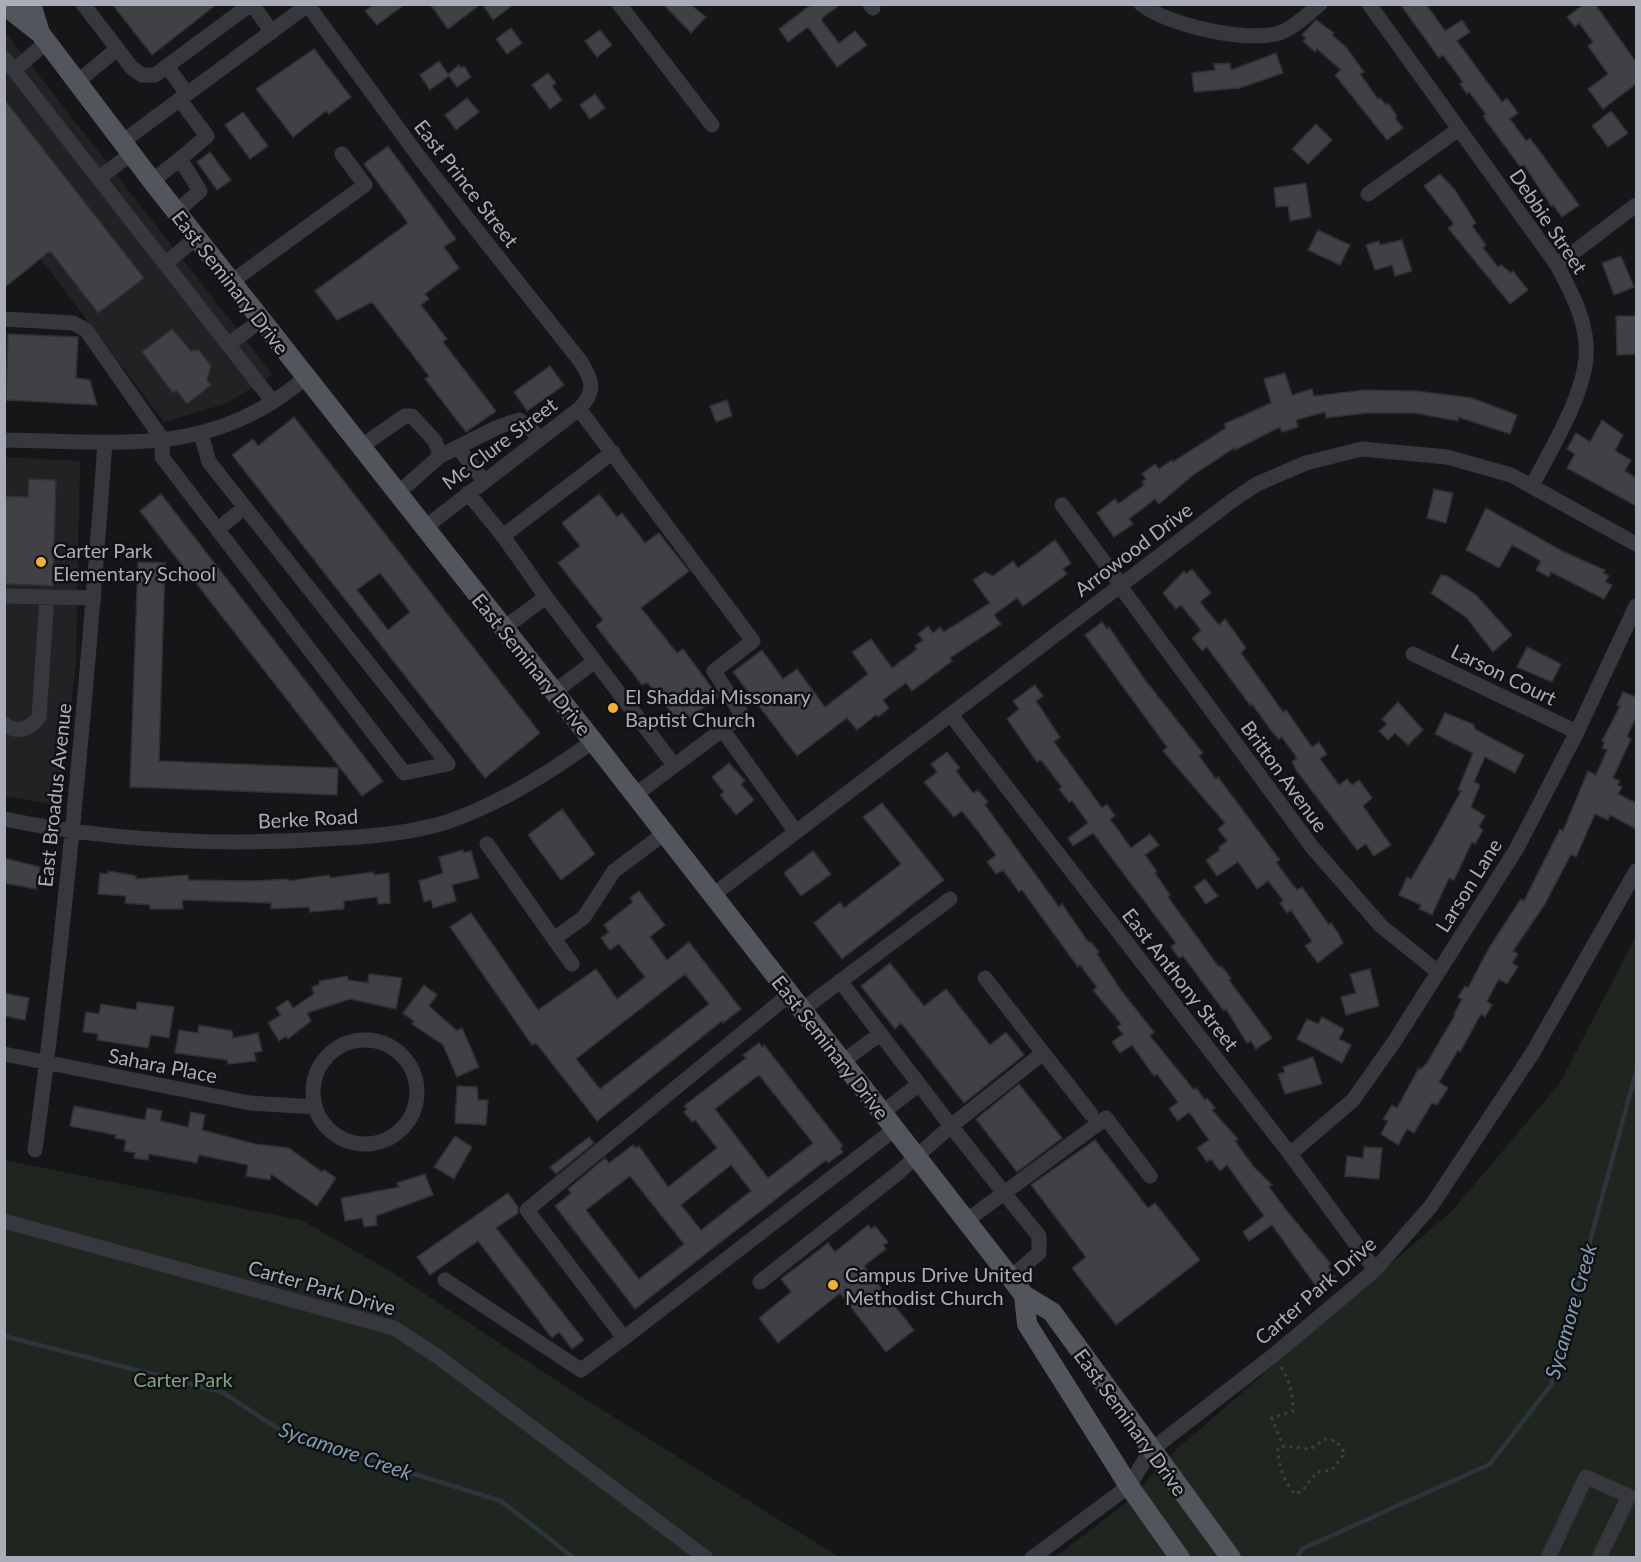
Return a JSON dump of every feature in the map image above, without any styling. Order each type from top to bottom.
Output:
[{"type":"main road","name":"East Seminary Drive","points":[[32,4],[44,37]]},
{"type":"main road","name":"East Seminary Drive","points":[[4,5],[44,37],[196,238],[593,741],[1010,1278],[1024,1295],[1052,1312],[1228,1553]]},
{"type":"main road","name":"East Seminary Drive","points":[[1024,1295],[1027,1324],[1129,1486],[1180,1557]]},
{"type":"street","points":[[82,4],[132,68],[142,75],[155,75],[251,4],[272,32]]},
{"type":"street","points":[[619,4],[712,125]]},
{"type":"street","points":[[1142,4],[1162,17],[1179,23],[1252,37],[1280,33],[1320,4]]},
{"type":"street","name":"Debbie Street","points":[[1369,4],[1557,266],[1573,295],[1587,345],[1583,376],[1561,429],[1532,486]]},
{"type":"street","points":[[99,178],[126,148],[184,97],[308,5]]},
{"type":"street","name":"East Prince Street","points":[[308,5],[422,161],[581,362],[592,386]]},
{"type":"street","points":[[44,37],[9,64],[273,402]]},
{"type":"street","points":[[77,81],[117,49]]},
{"type":"street","points":[[152,181],[207,136],[167,66]]},
{"type":"street","points":[[1368,194],[1459,129]]},
{"type":"street","points":[[231,282],[365,185],[342,154]]},
{"type":"street","points":[[176,212],[200,191],[180,159]]},
{"type":"street","points":[[1557,266],[1636,205]]},
{"type":"street","points":[[165,264],[196,238]]},
{"type":"street","points":[[4,319],[73,323],[86,330],[163,440],[162,457],[404,773],[448,764],[209,462],[201,434]]},
{"type":"street","points":[[228,345],[261,320]]},
{"type":"street","points":[[4,440],[105,443],[163,440],[201,434],[230,425],[273,402],[306,377]]},
{"type":"street","name":"Mc Clure Street","points":[[424,528],[579,409],[589,399],[592,386]]},
{"type":"street","points":[[579,409],[753,641],[714,671],[742,715],[635,795]]},
{"type":"street","points":[[360,447],[405,416],[412,416],[435,441],[440,456]]},
{"type":"street","points":[[397,494],[440,456],[498,427],[519,420],[526,423],[540,439]]},
{"type":"street","name":"East Broadus Avenue","points":[[35,1150],[47,1062],[87,692],[105,443]]},
{"type":"street","points":[[459,448],[484,480]]},
{"type":"street","name":"Arrowood Drive","points":[[712,895],[1120,585],[1257,484],[1306,463],[1362,449],[1447,457],[1511,475],[1636,544]]},
{"type":"street","points":[[503,536],[613,452]]},
{"type":"street","points":[[468,493],[503,536],[546,597],[674,765]]},
{"type":"street","name":"Britton Avenue","points":[[1062,505],[1312,847],[1381,926],[1438,972]]},
{"type":"street","points":[[218,529],[244,507]]},
{"type":"street","points":[[4,596],[94,598]]},
{"type":"street","points":[[4,724],[13,730],[20,730],[34,723],[39,717],[47,597]]},
{"type":"street","points":[[504,628],[546,597]]},
{"type":"street","name":"Larson Lane","points":[[1290,1154],[1353,1100],[1394,1042],[1517,848],[1577,732],[1636,606]]},
{"type":"street","name":"Larson Court","points":[[1413,654],[1577,732]]},
{"type":"street","points":[[554,692],[595,661]]},
{"type":"street","name":"East Anthony Street","points":[[951,715],[1290,1154],[1375,1270]]},
{"type":"street","points":[[723,729],[796,832]]},
{"type":"street","name":"Berke Road","points":[[4,819],[71,831],[146,839],[238,843],[402,832],[445,822],[500,800],[593,741]]},
{"type":"street","points":[[554,939],[584,917],[614,871],[665,833]]},
{"type":"street","points":[[487,844],[572,964]]},
{"type":"street","name":"Carter Park Drive","points":[[1032,1557],[1129,1486],[1151,1450],[1274,1355],[1375,1270],[1431,1206],[1532,1054],[1636,871]]},
{"type":"street","points":[[624,1338],[527,1210],[796,1002],[840,981],[950,899]]},
{"type":"street","points":[[985,978],[1091,1113]]},
{"type":"street","points":[[840,981],[951,1126],[1040,1236],[1039,1252],[1010,1278]]},
{"type":"street","points":[[842,1062],[880,1034]]},
{"type":"street","points":[[367,1040],[388,1046],[405,1058],[417,1084],[413,1112],[401,1130],[383,1142],[355,1144],[341,1139],[330,1131],[314,1107],[312,1093],[319,1065],[334,1050],[353,1041],[367,1040]]},
{"type":"street","points":[[760,1282],[917,1158],[951,1126],[1043,1053]]},
{"type":"street","name":"Sahara Place","points":[[4,1054],[250,1103],[314,1107]]},
{"type":"street","points":[[882,1113],[919,1084]]},
{"type":"street","points":[[966,1221],[1106,1118],[1150,1176]]},
{"type":"street","points":[[444,1280],[581,1370],[895,1129]]},
{"type":"street","name":"Carter Park Drive","points":[[4,1221],[394,1328],[437,1356],[706,1557]]},
{"type":"street","points":[[1549,1557],[1586,1476],[1629,1496],[1599,1557]]},
{"type":"path","points":[[1274,1355],[1290,1383],[1293,1401],[1293,1411],[1272,1418],[1283,1446]]},
{"type":"path","points":[[1326,1439],[1336,1441],[1345,1454],[1332,1470],[1317,1472],[1302,1491],[1295,1494],[1278,1462],[1278,1449],[1283,1446],[1310,1449],[1326,1439]]},
{"type":"shaded area","points":[[5,32],[273,375],[225,404],[164,422],[5,212]]},
{"type":"shaded area","name":"Carter Park Elementary School","points":[[4,457],[80,461],[76,662],[60,806],[5,796]]},
{"type":"green space","points":[[1636,936],[1636,1557],[1054,1558],[1123,1505],[1178,1448],[1452,1211],[1560,1083]]},
{"type":"green space","name":"Carter Park","points":[[4,1160],[301,1220],[390,1271],[580,1396],[839,1557],[5,1557]]},
{"type":"building","points":[[112,4],[217,4],[152,55]]},
{"type":"building","points":[[375,4],[405,4],[377,25],[365,11]]},
{"type":"building","points":[[430,4],[481,4],[448,29]]},
{"type":"building","points":[[482,4],[514,4],[493,20]]},
{"type":"building","points":[[663,4],[690,4],[706,17],[691,33]]},
{"type":"building","points":[[812,4],[841,4],[822,18],[822,21],[839,43],[855,31],[867,45],[837,67],[808,27],[788,42],[779,29]]},
{"type":"building","points":[[1400,4],[1426,4],[1445,31],[1462,20],[1470,32],[1457,41],[1502,102],[1507,98],[1518,113],[1510,119],[1526,141],[1530,138],[1579,205],[1562,217],[1553,205],[1551,206],[1524,165],[1521,168],[1487,122],[1483,116],[1486,114],[1469,92],[1467,94],[1460,84],[1463,82],[1443,55],[1439,58]]},
{"type":"building","points":[[1584,4],[1595,4],[1636,62],[1636,84],[1603,109],[1588,89],[1608,74],[1588,46],[1593,42],[1579,23],[1575,27],[1567,17]]},
{"type":"building","points":[[1316,20],[1334,33],[1332,35],[1346,47],[1364,72],[1360,74],[1378,99],[1380,98],[1386,105],[1388,103],[1397,116],[1395,118],[1403,128],[1387,140],[1335,75],[1341,70],[1317,49],[1315,52],[1303,41],[1306,38],[1302,35]]},
{"type":"building","points":[[511,28],[522,43],[507,54],[496,39]]},
{"type":"building","points":[[600,30],[612,45],[597,57],[585,41]]},
{"type":"building","points":[[314,49],[351,97],[329,114],[326,111],[293,137],[256,89]]},
{"type":"building","points":[[1276,53],[1283,73],[1240,88],[1194,92],[1192,73],[1215,70],[1214,64],[1230,63],[1231,70]]},
{"type":"building","points":[[439,61],[448,74],[459,65],[461,68],[464,66],[471,77],[457,87],[449,76],[430,90],[420,75]]},
{"type":"building","points":[[548,73],[556,83],[552,86],[562,100],[550,109],[532,85]]},
{"type":"building","points":[[595,94],[605,108],[590,119],[580,105]]},
{"type":"building","points":[[467,98],[479,112],[456,130],[445,115]]},
{"type":"building","points":[[4,99],[144,278],[98,313],[50,251],[4,288]]},
{"type":"building","points":[[1611,111],[1628,133],[1608,147],[1592,126]]},
{"type":"building","points":[[243,112],[268,146],[250,159],[225,125]]},
{"type":"building","points":[[1316,124],[1332,140],[1308,164],[1292,149]]},
{"type":"building","points":[[388,146],[456,239],[444,247],[459,268],[425,294],[429,299],[421,305],[447,339],[443,342],[496,411],[466,432],[425,379],[429,376],[372,302],[337,320],[315,291],[408,223],[364,164]]},
{"type":"building","points":[[210,152],[231,180],[217,190],[197,162]]},
{"type":"building","points":[[1440,174],[1455,190],[1476,223],[1472,226],[1486,245],[1483,248],[1498,267],[1501,265],[1511,273],[1513,271],[1528,290],[1510,304],[1448,228],[1454,224],[1424,186]]},
{"type":"building","points":[[1306,183],[1311,217],[1290,221],[1288,206],[1276,207],[1274,188]]},
{"type":"building","points":[[1318,230],[1350,245],[1340,265],[1308,250]]},
{"type":"building","points":[[1402,240],[1412,271],[1395,276],[1392,265],[1375,270],[1366,245],[1379,241],[1380,245]]},
{"type":"building","points":[[1621,256],[1634,287],[1614,295],[1602,263]]},
{"type":"building","points":[[1616,316],[1636,316],[1636,354],[1617,355]]},
{"type":"building","points":[[172,329],[191,351],[199,350],[211,366],[207,380],[211,385],[187,404],[176,390],[173,393],[142,352]]},
{"type":"building","points":[[8,334],[78,337],[76,378],[90,380],[97,405],[6,400]]},
{"type":"building","points":[[550,366],[564,385],[527,411],[514,392]]},
{"type":"building","points":[[1285,373],[1292,395],[1312,389],[1314,396],[1365,390],[1416,391],[1472,398],[1517,415],[1510,434],[1458,417],[1458,421],[1415,413],[1367,413],[1326,418],[1325,412],[1296,420],[1298,427],[1282,432],[1280,427],[1235,450],[1234,448],[1193,475],[1159,504],[1155,499],[1129,519],[1133,524],[1114,537],[1097,513],[1115,499],[1118,504],[1144,485],[1142,482],[1146,479],[1142,474],[1155,464],[1159,469],[1172,460],[1173,462],[1226,428],[1224,424],[1271,403],[1264,379]]},
{"type":"building","points":[[727,400],[732,416],[716,422],[710,406]]},
{"type":"building","points":[[294,417],[540,733],[485,778],[232,455],[253,439],[258,446]],"holes":[[[380,573],[410,612],[388,630],[357,590]]]},
{"type":"building","points":[[1602,420],[1623,435],[1615,451],[1631,460],[1625,471],[1636,478],[1636,506],[1567,468],[1575,454],[1567,449],[1576,433],[1590,442]]},
{"type":"building","points":[[29,479],[56,480],[53,586],[4,584],[4,496],[28,497]]},
{"type":"building","points":[[1434,489],[1453,493],[1446,523],[1427,518]]},
{"type":"building","points":[[161,494],[383,781],[362,796],[140,511]]},
{"type":"building","points":[[599,494],[617,517],[622,513],[645,543],[659,533],[689,571],[641,608],[677,653],[683,649],[718,696],[681,725],[647,682],[642,685],[596,626],[603,620],[558,563],[580,546],[562,523]]},
{"type":"building","points":[[1486,508],[1562,551],[1605,570],[1603,573],[1609,576],[1605,582],[1612,585],[1604,599],[1551,572],[1549,577],[1536,570],[1541,561],[1512,545],[1499,568],[1466,550]]},
{"type":"building","points":[[1055,540],[1071,563],[1063,569],[1067,574],[1023,606],[1017,598],[994,615],[1001,624],[950,658],[952,661],[912,691],[906,683],[883,700],[889,708],[878,717],[876,715],[857,730],[847,718],[797,756],[733,672],[762,650],[783,679],[797,669],[825,707],[868,674],[852,652],[871,639],[892,668],[917,649],[915,646],[923,640],[918,634],[928,626],[933,633],[940,627],[944,632],[990,603],[973,580],[985,572],[993,576],[1013,561],[1018,568]]},
{"type":"building","points":[[138,562],[165,563],[159,761],[338,768],[337,795],[130,787]]},
{"type":"building","points":[[1192,569],[1211,593],[1200,602],[1219,625],[1225,619],[1246,648],[1241,653],[1283,712],[1286,710],[1312,747],[1319,742],[1327,754],[1320,759],[1339,785],[1347,779],[1352,785],[1359,780],[1372,798],[1363,806],[1391,845],[1374,856],[1366,844],[1357,850],[1296,770],[1292,762],[1297,758],[1282,737],[1279,739],[1273,733],[1207,647],[1202,651],[1192,638],[1201,630],[1181,605],[1176,609],[1163,593],[1184,571],[1186,574]]},
{"type":"building","points":[[1441,575],[1447,576],[1476,595],[1512,635],[1493,652],[1467,618],[1431,593]]},
{"type":"building","points":[[1102,622],[1107,629],[1109,627],[1145,680],[1203,753],[1199,756],[1216,779],[1218,777],[1280,860],[1276,862],[1292,884],[1297,890],[1302,887],[1329,925],[1331,923],[1338,933],[1343,943],[1318,963],[1305,946],[1312,941],[1291,910],[1287,913],[1280,903],[1283,900],[1268,881],[1257,889],[1238,862],[1217,876],[1206,860],[1220,850],[1219,847],[1227,841],[1218,829],[1225,823],[1163,751],[1167,747],[1085,635]]},
{"type":"building","points":[[1527,647],[1561,664],[1552,682],[1517,667]]},
{"type":"building","points":[[1035,685],[1043,696],[1036,701],[1060,737],[1054,742],[1102,808],[1107,804],[1115,816],[1110,819],[1131,848],[1150,834],[1159,845],[1145,855],[1170,895],[1168,897],[1218,966],[1222,967],[1231,978],[1229,980],[1272,1038],[1256,1049],[1251,1041],[1247,1043],[1226,1009],[1224,1011],[1183,956],[1179,958],[1171,947],[1176,943],[1093,833],[1073,846],[1068,838],[1088,823],[1072,801],[1069,802],[1059,789],[1062,787],[1041,760],[1037,762],[1007,719],[1019,709],[1013,701]]},
{"type":"building","points":[[1623,692],[1636,697],[1636,717],[1627,737],[1631,739],[1613,778],[1620,781],[1618,785],[1622,787],[1618,794],[1636,803],[1636,829],[1610,815],[1608,820],[1595,814],[1576,857],[1571,854],[1545,904],[1513,951],[1518,954],[1512,963],[1518,967],[1507,984],[1499,979],[1487,1001],[1492,1005],[1485,1017],[1481,1014],[1460,1052],[1458,1050],[1439,1082],[1448,1088],[1437,1105],[1432,1103],[1414,1133],[1407,1129],[1398,1145],[1381,1134],[1388,1121],[1383,1119],[1392,1105],[1397,1108],[1419,1068],[1421,1069],[1427,1063],[1455,1015],[1462,999],[1458,997],[1465,986],[1468,988],[1489,948],[1521,899],[1524,901],[1560,829],[1563,831],[1588,771],[1596,775],[1607,750],[1602,748],[1605,742],[1602,741],[1620,706],[1617,705]]},
{"type":"building","points":[[1398,702],[1423,730],[1408,745],[1395,733],[1388,740],[1379,731],[1387,724],[1382,719]]},
{"type":"building","points":[[1445,713],[1473,724],[1476,730],[1524,755],[1515,773],[1485,757],[1474,782],[1480,785],[1471,807],[1485,816],[1479,827],[1483,830],[1475,844],[1472,842],[1454,880],[1449,878],[1432,915],[1419,909],[1421,905],[1399,895],[1407,877],[1411,879],[1461,791],[1458,790],[1473,753],[1435,734]]},
{"type":"building","points":[[947,752],[960,768],[956,771],[973,793],[978,790],[988,802],[985,805],[1059,907],[1062,904],[1089,943],[1091,942],[1099,952],[1097,954],[1120,989],[1154,1032],[1150,1036],[1194,1090],[1196,1088],[1215,1108],[1212,1110],[1238,1139],[1235,1141],[1253,1166],[1272,1185],[1269,1187],[1331,1264],[1328,1266],[1335,1277],[1318,1289],[1272,1225],[1249,1241],[1243,1232],[1264,1216],[1227,1165],[1220,1171],[1211,1159],[1207,1162],[1197,1148],[1209,1140],[1189,1112],[1178,1121],[1169,1109],[1178,1102],[1157,1074],[1154,1076],[1132,1045],[1120,1053],[1112,1042],[1123,1034],[1117,1027],[1121,1024],[1093,990],[1097,987],[1080,965],[1078,967],[1022,890],[1019,892],[1003,870],[996,874],[987,862],[996,855],[962,811],[954,817],[924,782],[937,772],[931,764]]},
{"type":"building","points":[[729,763],[745,781],[741,784],[754,800],[736,815],[720,795],[724,792],[712,777]]},
{"type":"building","points":[[882,803],[944,880],[842,959],[814,923],[840,902],[844,908],[901,864],[863,817]]},
{"type":"building","points":[[562,809],[595,854],[561,880],[528,835]]},
{"type":"building","points":[[463,850],[464,853],[471,851],[479,878],[452,885],[456,901],[433,908],[431,900],[424,902],[419,881],[443,873],[439,857]]},
{"type":"building","points":[[813,851],[831,874],[801,896],[784,873]]},
{"type":"building","points":[[4,858],[40,867],[36,889],[4,883]]},
{"type":"building","points":[[108,871],[136,876],[136,879],[188,875],[188,880],[252,881],[288,879],[288,881],[329,875],[330,878],[374,872],[374,875],[389,873],[390,903],[378,904],[377,897],[344,901],[344,909],[310,912],[309,907],[271,909],[271,903],[182,900],[183,909],[150,909],[150,905],[125,903],[126,896],[98,894],[100,873],[108,874]]},
{"type":"building","points":[[1205,879],[1218,896],[1206,904],[1194,887]]},
{"type":"building","points":[[639,891],[665,925],[650,937],[667,960],[689,942],[741,1009],[723,1023],[722,1021],[597,1121],[536,1043],[532,1045],[450,927],[471,913],[538,1010],[596,969],[617,999],[645,977],[619,944],[610,950],[601,938],[609,932],[604,925],[633,902],[630,898]],"holes":[[[685,974],[709,1004],[600,1089],[576,1059]]]},
{"type":"building","points":[[890,963],[924,1006],[946,989],[990,1045],[1006,1032],[1024,1055],[964,1103],[901,1023],[895,1029],[861,986]]},
{"type":"building","points":[[1370,969],[1379,1006],[1346,1015],[1341,997],[1356,993],[1350,974]]},
{"type":"building","points":[[369,974],[402,978],[396,1009],[350,999],[307,1013],[311,1021],[288,1039],[286,1036],[279,1041],[268,1023],[281,1015],[276,1008],[288,1000],[293,1008],[314,994],[312,987],[320,984],[319,981],[347,976],[348,980],[368,983]]},
{"type":"building","points":[[424,985],[437,995],[429,1006],[457,1031],[462,1028],[479,1067],[457,1077],[443,1045],[412,1024],[414,1021],[403,1013]]},
{"type":"building","points":[[4,993],[29,998],[25,1020],[4,1016]]},
{"type":"building","points":[[137,1002],[174,1007],[169,1038],[151,1035],[148,1048],[97,1040],[98,1034],[83,1032],[86,1012],[99,1014],[101,1004],[136,1010]]},
{"type":"building","points":[[1322,1017],[1344,1029],[1339,1039],[1351,1045],[1342,1063],[1297,1039],[1307,1019],[1318,1024]]},
{"type":"building","points":[[199,1025],[232,1031],[233,1038],[258,1033],[262,1051],[254,1053],[256,1061],[228,1064],[227,1060],[175,1053],[179,1030],[198,1033]]},
{"type":"building","points":[[759,1043],[762,1047],[764,1045],[843,1146],[840,1148],[843,1152],[828,1163],[826,1160],[635,1309],[555,1206],[571,1193],[568,1189],[605,1158],[609,1163],[633,1145],[636,1148],[639,1146],[668,1187],[717,1148],[695,1120],[692,1122],[684,1112],[687,1109],[684,1106],[746,1058],[743,1055]],"holes":[[[759,1075],[813,1143],[768,1178],[715,1109]],[[731,1165],[751,1191],[701,1230],[681,1205]],[[630,1176],[684,1244],[639,1279],[586,1210]]]},
{"type":"building","points":[[1313,1057],[1322,1084],[1285,1094],[1278,1074],[1285,1072],[1283,1067]]},
{"type":"building","points":[[1019,1084],[1062,1138],[1017,1172],[976,1119]]},
{"type":"building","points":[[457,1086],[477,1087],[478,1100],[488,1100],[486,1125],[455,1123]]},
{"type":"building","points":[[74,1106],[145,1120],[147,1108],[162,1111],[160,1121],[188,1127],[191,1112],[205,1115],[202,1130],[255,1144],[289,1148],[322,1172],[324,1170],[336,1178],[317,1206],[271,1174],[270,1180],[246,1176],[248,1165],[199,1155],[197,1163],[149,1154],[148,1160],[134,1158],[135,1153],[124,1151],[126,1140],[115,1138],[116,1135],[70,1126]]},
{"type":"building","points":[[455,1136],[472,1147],[454,1179],[434,1167]]},
{"type":"building","points":[[589,1137],[594,1143],[556,1174],[550,1167]]},
{"type":"building","points":[[1095,1140],[1148,1208],[1155,1203],[1200,1260],[1116,1325],[1072,1268],[1086,1257],[1031,1185]]},
{"type":"building","points":[[1364,1147],[1382,1148],[1379,1179],[1345,1176],[1347,1156],[1363,1158]]},
{"type":"building","points":[[425,1174],[433,1195],[376,1216],[377,1225],[364,1227],[362,1218],[345,1221],[341,1198],[399,1187],[397,1183]]},
{"type":"building","points":[[508,1193],[518,1207],[518,1213],[496,1228],[584,1340],[572,1349],[559,1332],[552,1338],[478,1241],[430,1275],[417,1257]]},
{"type":"building","name":"Campus Drive United Methodist Church","points":[[868,1225],[871,1229],[875,1226],[888,1242],[883,1245],[886,1249],[864,1266],[914,1330],[886,1352],[840,1293],[778,1343],[759,1318],[791,1292],[781,1279],[828,1243],[835,1252]]},
{"type":"waterway","name":"Sycamore Creek","points":[[1297,1558],[1302,1549],[1490,1464],[1551,1385],[1636,1072]]},
{"type":"waterway","name":"Sycamore Creek","points":[[4,1336],[222,1392],[286,1434],[501,1501],[574,1558]]},
{"type":"place","name":"Carter Park Elementary School","points":[[41,562]]},
{"type":"place","name":"El Shaddai Missonary Baptist Church","points":[[613,708]]},
{"type":"place","name":"Campus Drive United Methodist Church","points":[[833,1285]]}]
